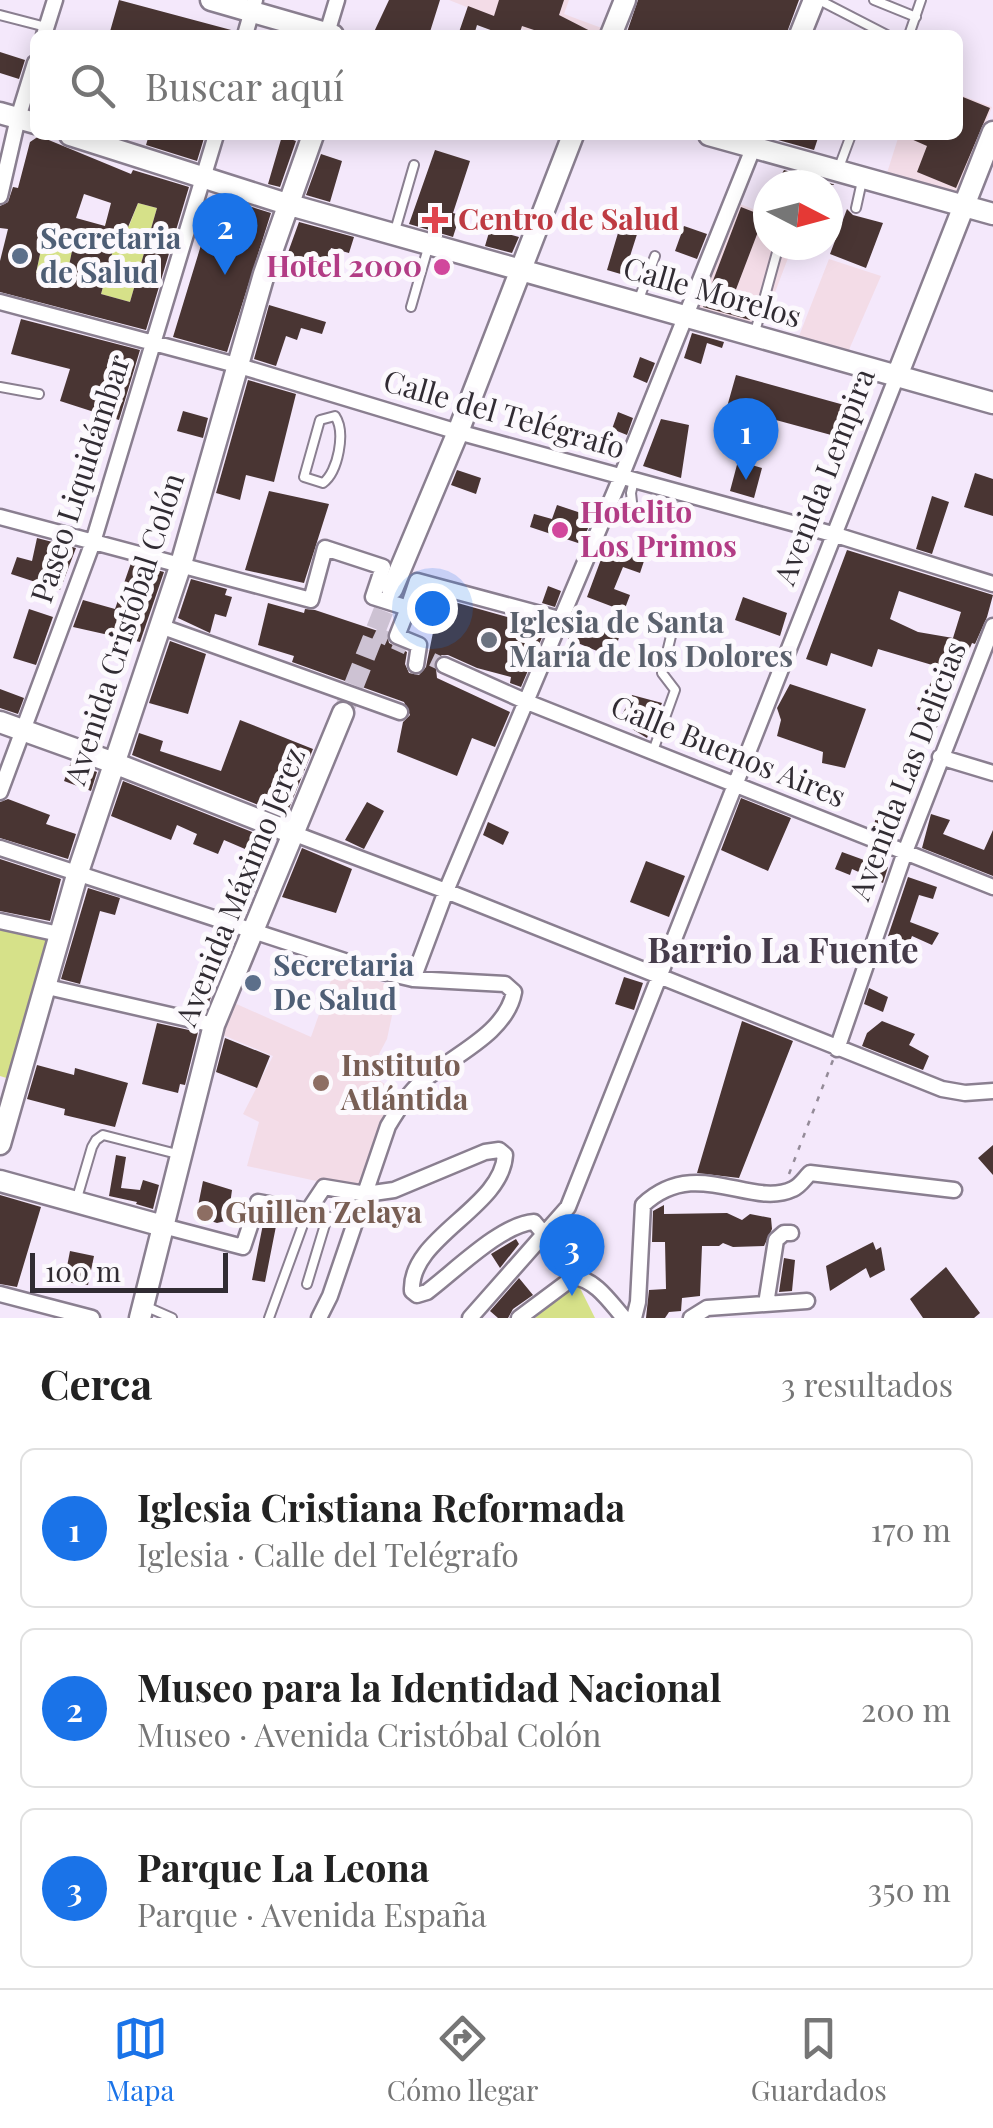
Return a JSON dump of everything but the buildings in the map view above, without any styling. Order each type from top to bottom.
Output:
[{"type":"main road","points":[[211,0],[253,6],[319,30]]},
{"type":"main road","points":[[613,30],[624,0]]},
{"type":"main road","points":[[802,30],[817,0]]},
{"type":"main road","name":"Avenida Lempira","points":[[897,376],[993,132]]},
{"type":"main road","name":"Calle Morelos","points":[[85,140],[290,205],[993,403]]},
{"type":"main road","name":"Avenida Cristóbal Colón","points":[[0,1144],[77,874],[181,564],[236,365],[311,140]]},
{"type":"main road","points":[[392,589],[458,432],[571,140]]},
{"type":"main road","points":[[756,141],[838,170]]},
{"type":"main road","points":[[843,171],[993,214]]},
{"type":"main road","name":"Avenida Máximo Jerez","points":[[141,1311],[214,1024],[343,713]]},
{"type":"main road","points":[[0,722],[114,762],[295,834]]},
{"type":"main road","points":[[0,1181],[163,1226]]},
{"type":"street","points":[[45,30],[55,0]]},
{"type":"street","points":[[331,30],[336,0]]},
{"type":"street","points":[[0,196],[30,79]]},
{"type":"street","name":"Paseo Liquidámbar","points":[[0,792],[92,542],[215,140]]},
{"type":"street","points":[[414,979],[446,891],[559,620],[628,479],[686,317],[756,141]]},
{"type":"street","name":"Calle del Telégrafo","points":[[0,302],[836,535],[993,584]]},
{"type":"street","name":"Avenida Lempira","points":[[470,1318],[568,1208],[897,376]]},
{"type":"street","points":[[0,517],[312,600],[325,548],[383,567],[373,597],[408,608]]},
{"type":"street","points":[[416,666],[419,644],[398,636],[417,581],[559,620]]},
{"type":"street","points":[[160,626],[400,712]]},
{"type":"street","name":"Avenida Las Delicias","points":[[837,1050],[905,852],[993,626]]},
{"type":"street","name":"Calle Buenos Aires","points":[[444,665],[527,702],[993,887]]},
{"type":"street","points":[[940,757],[993,773]]},
{"type":"street","points":[[295,834],[942,1089],[993,1091]]},
{"type":"street","points":[[0,848],[366,968],[414,979],[504,984],[514,992],[512,1002],[485,1034],[420,1084],[403,1101],[388,1126],[319,1318]]},
{"type":"street","points":[[0,921],[59,934]]},
{"type":"street","points":[[43,986],[214,1024]]},
{"type":"street","points":[[163,1226],[244,1248],[258,1202],[308,1211],[324,1187],[363,1201],[485,1152],[499,1150],[505,1156],[501,1176],[415,1266],[412,1291],[418,1295],[427,1292],[485,1246],[524,1223],[534,1222],[544,1234]]},
{"type":"street","points":[[634,1318],[643,1206],[652,1197],[678,1185],[708,1183],[782,1193],[797,1188],[810,1173],[954,1190]]},
{"type":"street","points":[[766,1304],[776,1240],[791,1233]]},
{"type":"street","points":[[518,1318],[574,1277],[596,1287],[624,1318]]},
{"type":"street","points":[[0,1294],[92,1318]]},
{"type":"street","points":[[691,1318],[707,1308],[807,1301]]},
{"type":"lane","points":[[817,0],[838,4],[880,30]]},
{"type":"lane","points":[[874,0],[916,16]]},
{"type":"lane","points":[[911,30],[921,0]]},
{"type":"lane","points":[[0,15],[42,30]]},
{"type":"lane","points":[[838,170],[850,140]]},
{"type":"lane","points":[[394,234],[414,165]]},
{"type":"lane","points":[[856,208],[863,177]]},
{"type":"lane","points":[[411,307],[430,244]]},
{"type":"lane","points":[[637,303],[655,256]]},
{"type":"lane","points":[[754,336],[775,260]]},
{"type":"lane","points":[[0,387],[39,394]]},
{"type":"lane","points":[[336,416],[320,420],[304,476],[323,483],[330,477],[342,432],[336,416],[342,398]]},
{"type":"lane","points":[[628,479],[634,520]]},
{"type":"lane","points":[[653,751],[675,690],[662,673],[672,632]]},
{"type":"lane","points":[[76,1202],[92,1147],[103,1135],[181,1155]]},
{"type":"lane","points":[[307,1284],[327,1218],[363,1201]]},
{"type":"lane","points":[[268,1318],[308,1211]]},
{"type":"lane","points":[[141,1311],[172,1318]]},
{"type":"path","points":[[782,1193],[837,1050]]},
{"type":"shaded area","points":[[449,0],[569,0],[564,14],[607,30],[524,30]]},
{"type":"shaded area","points":[[963,96],[992,107],[959,193],[887,173],[897,140],[963,140]]},
{"type":"shaded area","points":[[740,204],[753,209],[753,260],[787,260],[761,329],[698,309]]},
{"type":"shaded area","points":[[829,260],[881,276],[848,352],[799,336]]},
{"type":"shaded area","name":"Instituto Atlántida","points":[[335,969],[398,987],[387,1039],[369,1073],[396,1092],[358,1190],[247,1166],[259,1122],[243,1114],[273,1056],[218,1033],[232,1002],[311,1037]]},
{"type":"green space","points":[[138,203],[157,208],[130,302],[101,294],[114,247],[119,248],[124,233],[105,226],[107,219],[129,226]]},
{"type":"green space","points":[[42,245],[72,251],[66,280],[36,273]]},
{"type":"green space","points":[[0,926],[54,937],[13,1080],[0,1076]]},
{"type":"green space","points":[[577,1282],[595,1318],[535,1318]]},
{"type":"tunnel","points":[[343,713],[392,589]]},
{"type":"tunnel","points":[[375,633],[444,665]]},
{"type":"place","name":"Centro de Salud","points":[[435,220]]},
{"type":"place","name":"Secretaria de Salud","points":[[20,256]]},
{"type":"place","name":"Hotel 2000","points":[[442,267]]},
{"type":"place","name":"Museo para la Identidad Nacional","points":[[225,275]]},
{"type":"place","name":"Iglesia Cristiana Reformada","points":[[746,480]]},
{"type":"place","name":"Hotelito Los Primos","points":[[560,530]]},
{"type":"place","name":"Iglesia de Santa María de los Dolores","points":[[489,640]]},
{"type":"place","name":"Secretaria De Salud","points":[[253,983]]},
{"type":"place","name":"Instituto Atlántida","points":[[321,1083]]},
{"type":"place","name":"Guillen Zelaya","points":[[205,1213]]},
{"type":"place","name":"Parque La Leona","points":[[572,1296]]},
{"type":"district","name":"Barrio La Fuente","points":[[783,951]]}]
